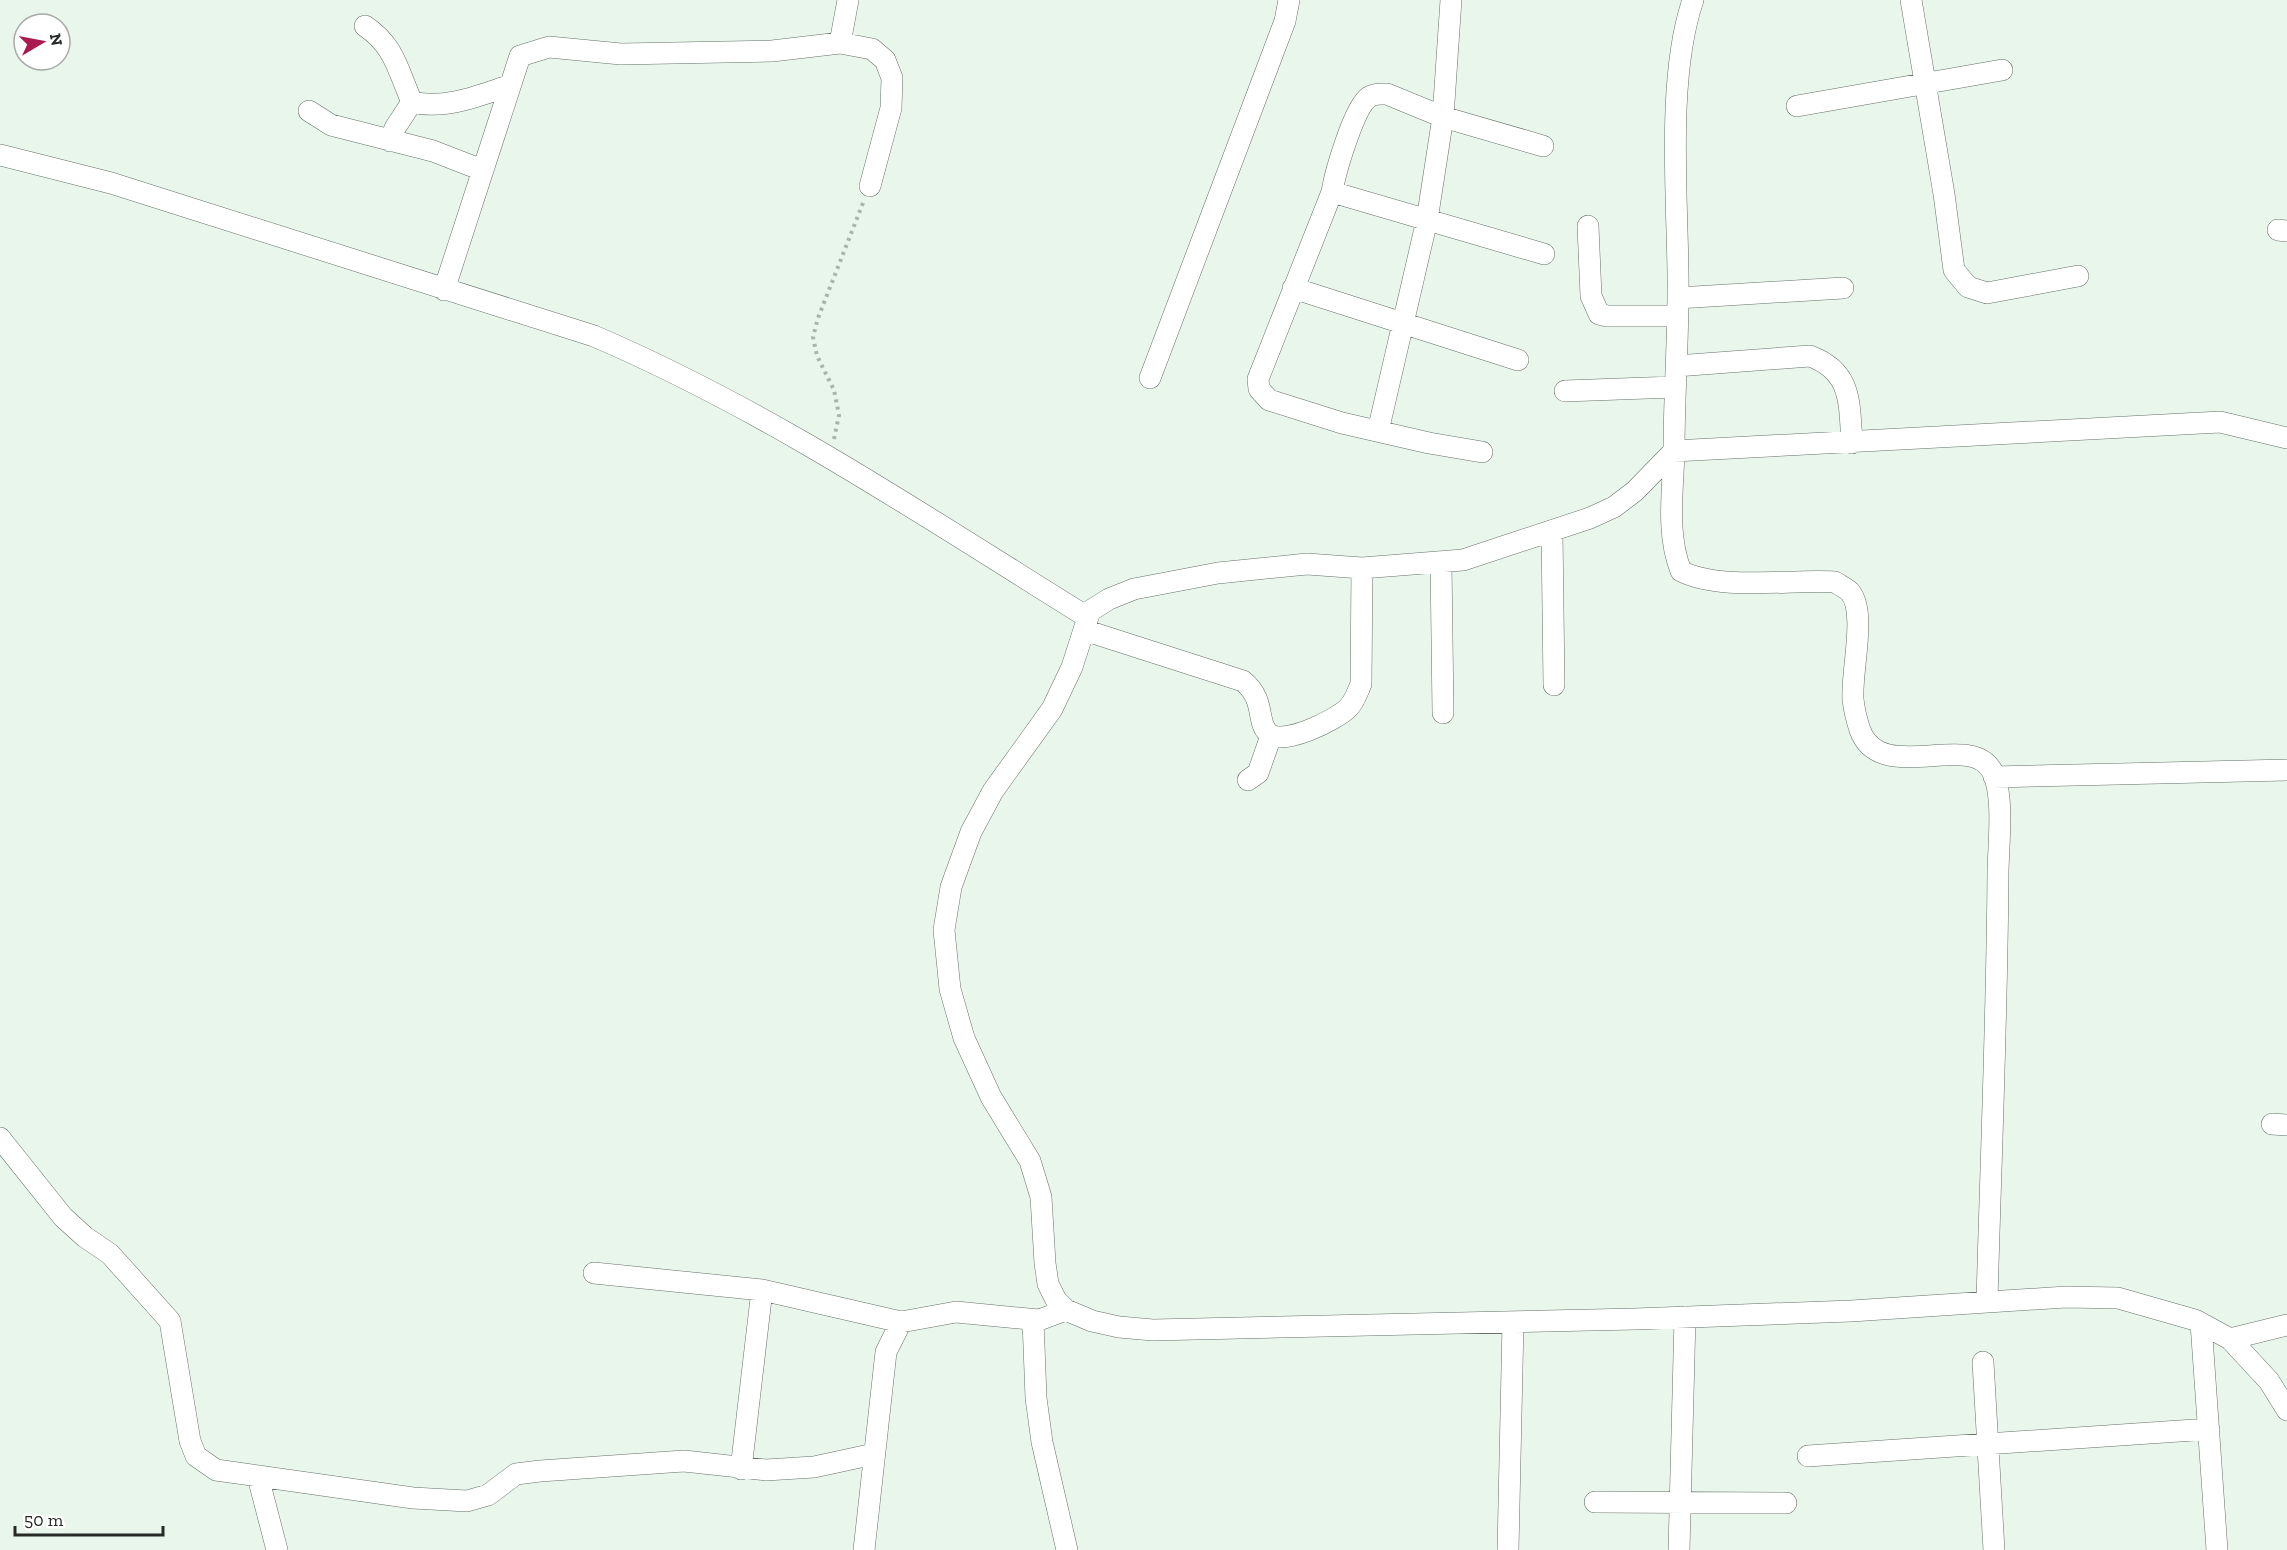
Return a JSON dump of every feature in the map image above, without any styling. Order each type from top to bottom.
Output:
[{"type":"street","points":[[840,43],[848,0]]},
{"type":"street","points":[[1150,378],[1285,21],[1289,0]]},
{"type":"street","points":[[1378,431],[1427,220],[1443,117],[1451,0]]},
{"type":"street","points":[[1693,0],[1687,16],[1679,72],[1678,307],[1672,535],[1674,554],[1681,571],[1694,578],[1716,582],[1835,582],[1850,591],[1858,615],[1853,698],[1860,732],[1870,746],[1881,754],[1910,757],[1969,755],[1985,762],[1994,777],[1998,788],[1998,896],[1987,1300]]},
{"type":"street","points":[[1911,0],[1954,270],[1968,287],[1987,293],[2078,276]]},
{"type":"street","points":[[365,26],[382,38],[396,59],[412,102]]},
{"type":"street","points":[[444,290],[508,86],[520,56],[549,47],[633,54],[772,51],[840,43],[872,49],[885,60],[892,78],[891,108],[870,186]]},
{"type":"street","points":[[1797,106],[2002,70]]},
{"type":"street","points":[[412,102],[428,106],[472,98],[508,86]]},
{"type":"street","points":[[1482,452],[1342,423],[1269,400],[1259,389],[1258,379],[1332,192],[1336,170],[1361,106],[1369,97],[1377,93],[1387,94],[1443,117],[1543,146]]},
{"type":"street","points":[[390,141],[394,128],[412,102]]},
{"type":"street","points":[[309,111],[331,125],[433,151],[482,170]]},
{"type":"street","points":[[0,155],[111,183],[594,336],[656,362],[754,413],[829,457],[1085,623],[1243,681],[1254,690],[1266,731],[1271,736],[1281,738],[1313,729],[1342,713],[1355,699],[1361,684],[1362,568]]},
{"type":"street","points":[[1332,192],[1544,254]]},
{"type":"street","points":[[1588,226],[1591,296],[1599,314],[1607,316],[1843,288]]},
{"type":"street","points":[[1293,288],[1518,360]]},
{"type":"street","points":[[1565,391],[1810,356],[1824,361],[1837,372],[1844,384],[1852,443]]},
{"type":"street","points":[[2287,438],[2220,422],[1674,451],[1635,491],[1614,507],[1590,519],[1464,560],[1362,568],[1307,564],[1218,573],[1134,589],[1109,599],[1090,612],[1072,667],[1052,709],[993,791],[971,832],[951,887],[944,930],[950,989],[964,1038],[991,1097],[1030,1161],[1041,1197],[1048,1284],[1056,1300],[1066,1310],[1110,1325],[1153,1329],[1513,1323],[1851,1311],[1987,1300],[2118,1298],[2159,1308],[2201,1323],[2230,1339],[2269,1381],[2287,1410]]},
{"type":"street","points":[[1552,532],[1554,685]]},
{"type":"street","points":[[1441,562],[1443,713]]},
{"type":"street","points":[[1248,780],[1258,773],[1271,736]]},
{"type":"street","points":[[1994,777],[2287,770]]},
{"type":"street","points":[[0,1138],[63,1217],[86,1238],[110,1254],[170,1321],[187,1429],[196,1456],[216,1470],[414,1498],[466,1501],[488,1495],[516,1474],[540,1471],[684,1461],[741,1469],[814,1467],[874,1454]]},
{"type":"street","points":[[594,1274],[762,1290],[901,1322],[956,1312],[1033,1320],[1066,1310]]},
{"type":"street","points":[[741,1469],[762,1290]]},
{"type":"street","points":[[1679,1550],[1685,1317]]},
{"type":"street","points":[[1033,1320],[1036,1398],[1042,1442],[1067,1550]]},
{"type":"street","points":[[864,1550],[886,1352],[901,1322]]},
{"type":"street","points":[[1508,1550],[1513,1323]]},
{"type":"street","points":[[2201,1323],[2217,1550]]},
{"type":"street","points":[[2230,1339],[2287,1325]]},
{"type":"street","points":[[1983,1362],[1994,1550]]},
{"type":"street","points":[[1808,1456],[2209,1429]]},
{"type":"street","points":[[258,1477],[277,1550]]},
{"type":"street","points":[[1594,1502],[1786,1503]]},
{"type":"path","points":[[829,457],[839,415],[834,390],[817,356],[813,337],[818,318],[870,186]]}]
